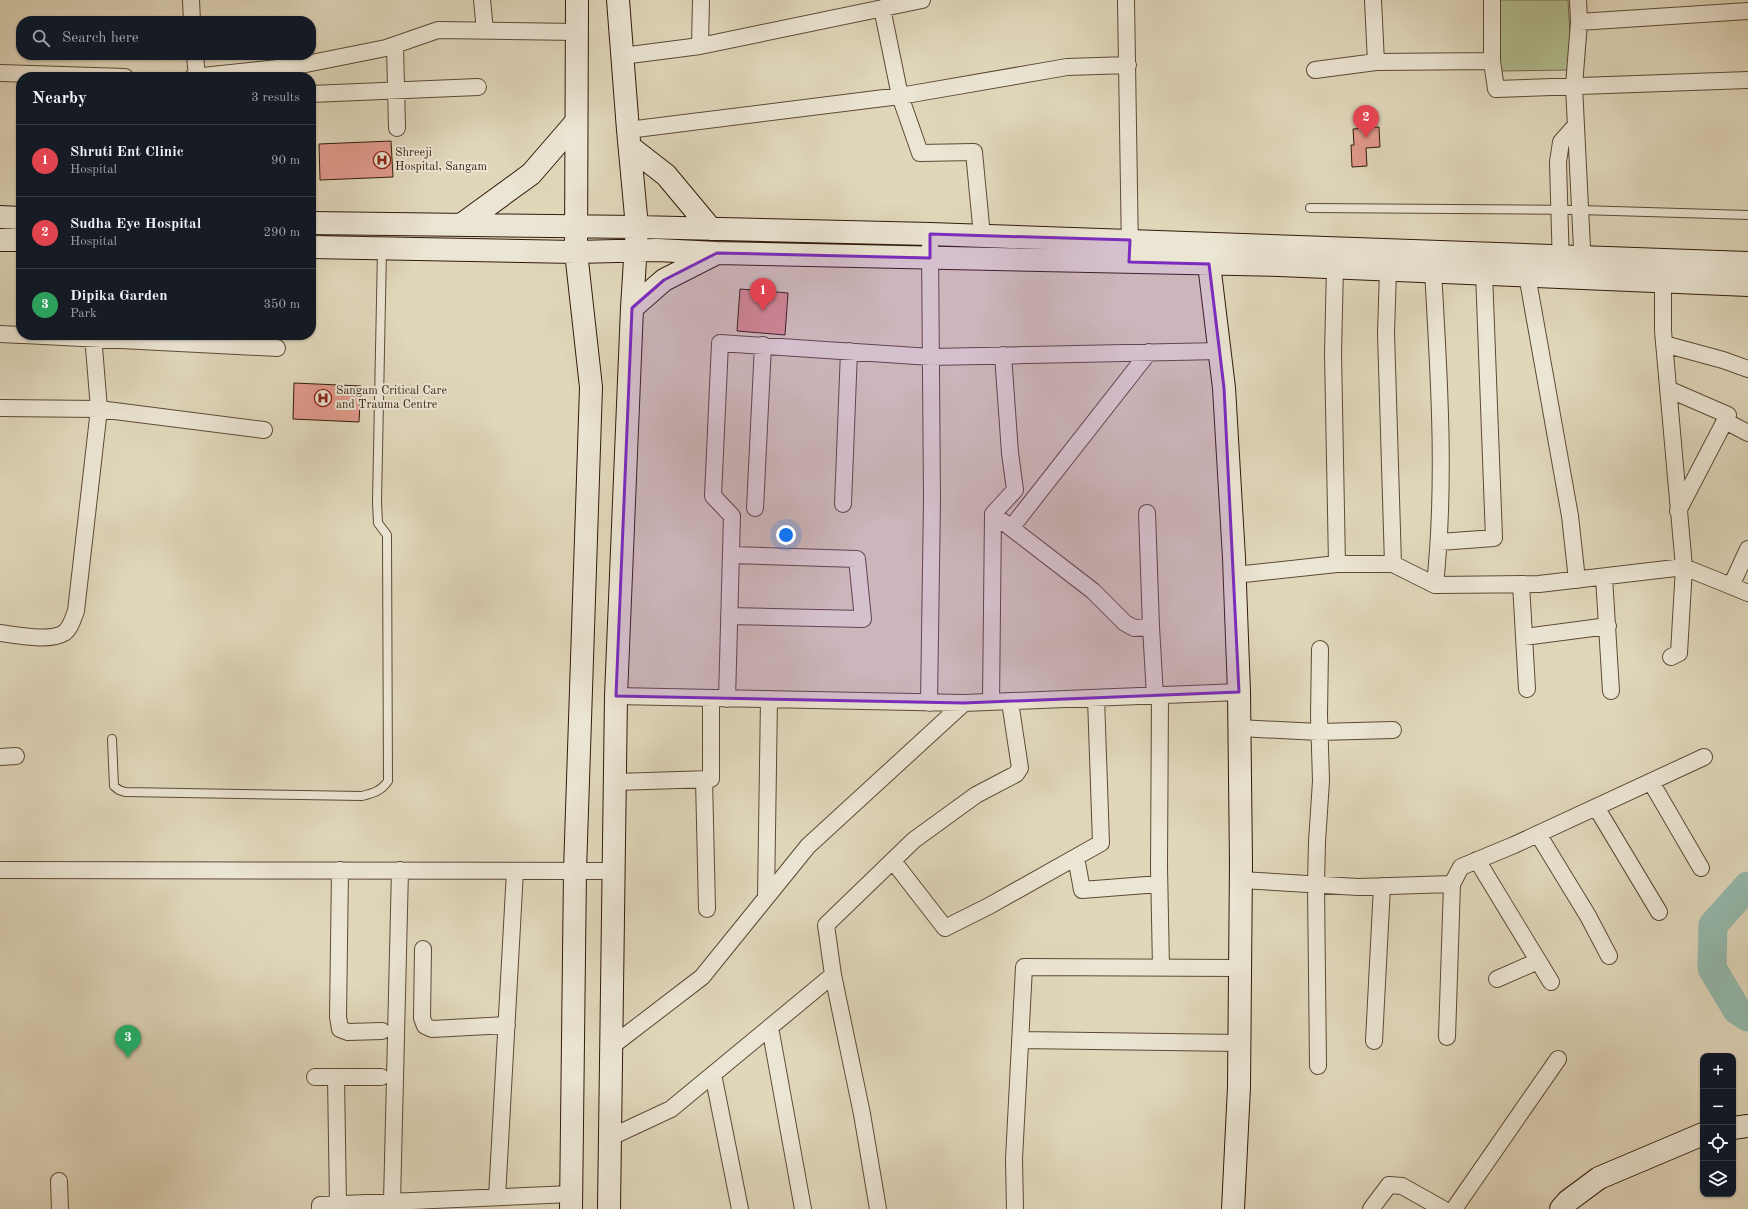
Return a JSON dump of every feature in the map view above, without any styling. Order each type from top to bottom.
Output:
[{"type":"street","points":[[191,0],[192,16]]},
{"type":"street","points":[[482,0],[485,31]]},
{"type":"street","points":[[320,1209],[320,1205],[497,1197],[571,1201],[575,871],[591,387],[576,252],[577,0]]},
{"type":"street","points":[[609,1209],[616,696],[632,308],[638,227],[618,0]]},
{"type":"street","points":[[700,46],[701,0]]},
{"type":"street","points":[[622,56],[700,46],[882,8],[898,2],[922,0]]},
{"type":"street","points":[[1126,0],[1128,65],[1129,262]]},
{"type":"street","points":[[1373,0],[1376,62]]},
{"type":"street","points":[[1492,0],[1492,61],[1496,89],[1748,80]]},
{"type":"street","points":[[1572,267],[1580,210],[1574,86],[1579,22],[1578,0]]},
{"type":"street","points":[[882,8],[900,96],[920,153],[974,152],[982,236]]},
{"type":"street","points":[[1579,22],[1748,12]]},
{"type":"street","points":[[252,72],[296,66],[395,45],[438,30],[577,32]]},
{"type":"street","points":[[395,45],[397,128]]},
{"type":"street","points":[[195,60],[197,72]]},
{"type":"street","points":[[1315,70],[1376,62],[1492,61]]},
{"type":"street","points":[[629,138],[900,96],[1067,67],[1128,65]]},
{"type":"street","points":[[0,73],[16,74]]},
{"type":"street","points":[[316,94],[478,87]]},
{"type":"street","points":[[461,225],[531,174],[576,122]]},
{"type":"street","points":[[1572,267],[1560,210],[1558,162],[1561,142],[1576,125]]},
{"type":"street","points":[[629,138],[666,175],[711,228]]},
{"type":"street","points":[[0,217],[16,218]]},
{"type":"street","points":[[316,223],[711,228],[1130,240],[1572,267],[1663,281],[1748,285]]},
{"type":"street","points":[[929,703],[932,500],[930,234]]},
{"type":"street","points":[[0,240],[16,240]]},
{"type":"street","points":[[316,247],[576,252],[694,251],[717,253],[1335,267],[1527,275],[1572,267],[1663,259],[1748,263]]},
{"type":"street","points":[[632,308],[664,280],[717,253]]},
{"type":"street","points":[[1663,259],[1664,344],[1684,567],[1679,653],[1671,657]]},
{"type":"street","points":[[1210,264],[1221,351],[1235,575],[1239,692],[1241,880],[1240,1087],[1233,1209]]},
{"type":"street","points":[[1335,267],[1333,353],[1337,564]]},
{"type":"street","points":[[1388,270],[1386,333],[1393,564]]},
{"type":"street","points":[[1433,271],[1439,387],[1440,542],[1435,585]]},
{"type":"street","points":[[1440,542],[1494,538],[1484,273]]},
{"type":"street","points":[[1527,275],[1570,516],[1577,580]]},
{"type":"street","points":[[0,334],[16,335]]},
{"type":"street","points":[[0,633],[51,637],[65,632],[71,624],[76,611],[99,409],[93,340]]},
{"type":"street","points":[[143,340],[276,348]]},
{"type":"street","points":[[727,699],[732,516],[713,496],[720,343],[931,357],[1221,351]]},
{"type":"street","points":[[1664,344],[1723,360],[1748,369]]},
{"type":"street","points":[[755,508],[763,345]]},
{"type":"street","points":[[843,504],[849,352]]},
{"type":"street","points":[[1011,528],[1149,352]]},
{"type":"street","points":[[991,702],[993,514],[1015,490],[1010,453],[1003,356]]},
{"type":"street","points":[[1668,389],[1728,416],[1678,511]]},
{"type":"street","points":[[0,408],[99,409],[264,430]]},
{"type":"street","points":[[1725,421],[1748,433]]},
{"type":"street","points":[[1147,513],[1151,627],[1157,696],[1161,968]]},
{"type":"street","points":[[993,514],[1093,591],[1125,623],[1134,628],[1151,627]]},
{"type":"street","points":[[1731,586],[1748,550]]},
{"type":"street","points":[[729,616],[864,619],[857,559],[731,555]]},
{"type":"street","points":[[1235,575],[1337,564],[1393,564],[1435,585],[1520,584],[1577,580],[1684,567],[1748,593]]},
{"type":"street","points":[[1604,577],[1611,691]]},
{"type":"street","points":[[1520,584],[1527,689]]},
{"type":"street","points":[[1524,637],[1608,626]]},
{"type":"street","points":[[1318,1066],[1316,884],[1321,781],[1319,732],[1320,649]]},
{"type":"street","points":[[616,696],[964,704],[1239,692]]},
{"type":"street","points":[[615,782],[711,779],[711,698]]},
{"type":"street","points":[[893,861],[945,928],[1101,843],[1096,698]]},
{"type":"street","points":[[766,898],[770,699]]},
{"type":"street","points":[[878,1209],[862,1114],[833,975],[826,925],[914,840],[976,795],[1016,774],[1020,768],[1010,702]]},
{"type":"street","points":[[612,1046],[702,977],[808,846],[964,704]]},
{"type":"street","points":[[1239,728],[1319,732],[1394,730]]},
{"type":"street","points":[[0,757],[16,756]]},
{"type":"street","points":[[1447,1037],[1452,884],[1461,867],[1538,834],[1704,757]]},
{"type":"street","points":[[704,779],[707,910]]},
{"type":"street","points":[[1651,782],[1701,868]]},
{"type":"street","points":[[1596,807],[1659,912]]},
{"type":"street","points":[[1538,834],[1588,916],[1609,956]]},
{"type":"street","points":[[1076,857],[1082,890],[1159,884]]},
{"type":"street","points":[[1477,860],[1551,982]]},
{"type":"street","points":[[0,870],[614,871]]},
{"type":"street","points":[[340,870],[338,1017],[340,1029],[348,1032],[382,1031]]},
{"type":"street","points":[[392,1202],[400,870]]},
{"type":"street","points":[[497,1197],[515,871]]},
{"type":"street","points":[[1241,880],[1382,886],[1452,884]]},
{"type":"street","points":[[1374,1041],[1382,886]]},
{"type":"street","points":[[423,949],[422,1018],[425,1026],[432,1029],[507,1025]]},
{"type":"street","points":[[1497,979],[1538,961]]},
{"type":"street","points":[[1014,1209],[1014,1159],[1024,967],[1240,968]]},
{"type":"street","points":[[611,1137],[671,1109],[833,975]]},
{"type":"street","points":[[770,1027],[803,1209]]},
{"type":"street","points":[[1020,1040],[1240,1043]]},
{"type":"street","points":[[1454,1209],[1558,1059]]},
{"type":"street","points":[[713,1074],[740,1209]]},
{"type":"street","points":[[315,1077],[381,1077]]},
{"type":"street","points":[[336,1077],[338,1204]]},
{"type":"street","points":[[1736,1128],[1748,1126]]},
{"type":"street","points":[[1561,1209],[1568,1201],[1598,1178],[1700,1135]]},
{"type":"street","points":[[59,1180],[60,1209]]},
{"type":"street","points":[[1371,1209],[1389,1185],[1396,1184],[1443,1209]]},
{"type":"lane","points":[[1310,208],[1580,210],[1748,215]]},
{"type":"lane","points":[[112,740],[114,786],[125,792],[362,796],[384,788],[388,781],[387,535],[378,523],[377,502],[382,248]]},
{"type":"highlighted area","points":[[930,234],[1130,240],[1129,262],[1209,264],[1224,388],[1239,692],[964,703],[616,696],[632,308],[664,280],[717,253],[930,258]]},
{"type":"green space","points":[[1497,0],[1568,0],[1572,70],[1500,71]]},
{"type":"building","points":[[1379,127],[1380,147],[1366,148],[1367,166],[1352,167],[1351,145],[1354,145],[1353,129]]},
{"type":"building","points":[[391,141],[393,177],[320,180],[319,144]]},
{"type":"building","points":[[740,289],[788,293],[785,335],[737,331]]},
{"type":"building","points":[[294,383],[361,386],[359,422],[293,419]]},
{"type":"waterway","points":[[1748,886],[1713,925],[1712,968],[1737,1010],[1748,1017]]},
{"type":"place","name":"Sudha Eye Hospital","points":[[1366,138]]},
{"type":"place","name":"Shreeji Hospital, Sangam","points":[[382,160]]},
{"type":"place","name":"Shruti Ent Clinic","points":[[763,311]]},
{"type":"place","name":"Sangam Critical Care and Trauma Centre","points":[[323,398]]},
{"type":"place","name":"Dipika Garden","points":[[128,1058]]}]
